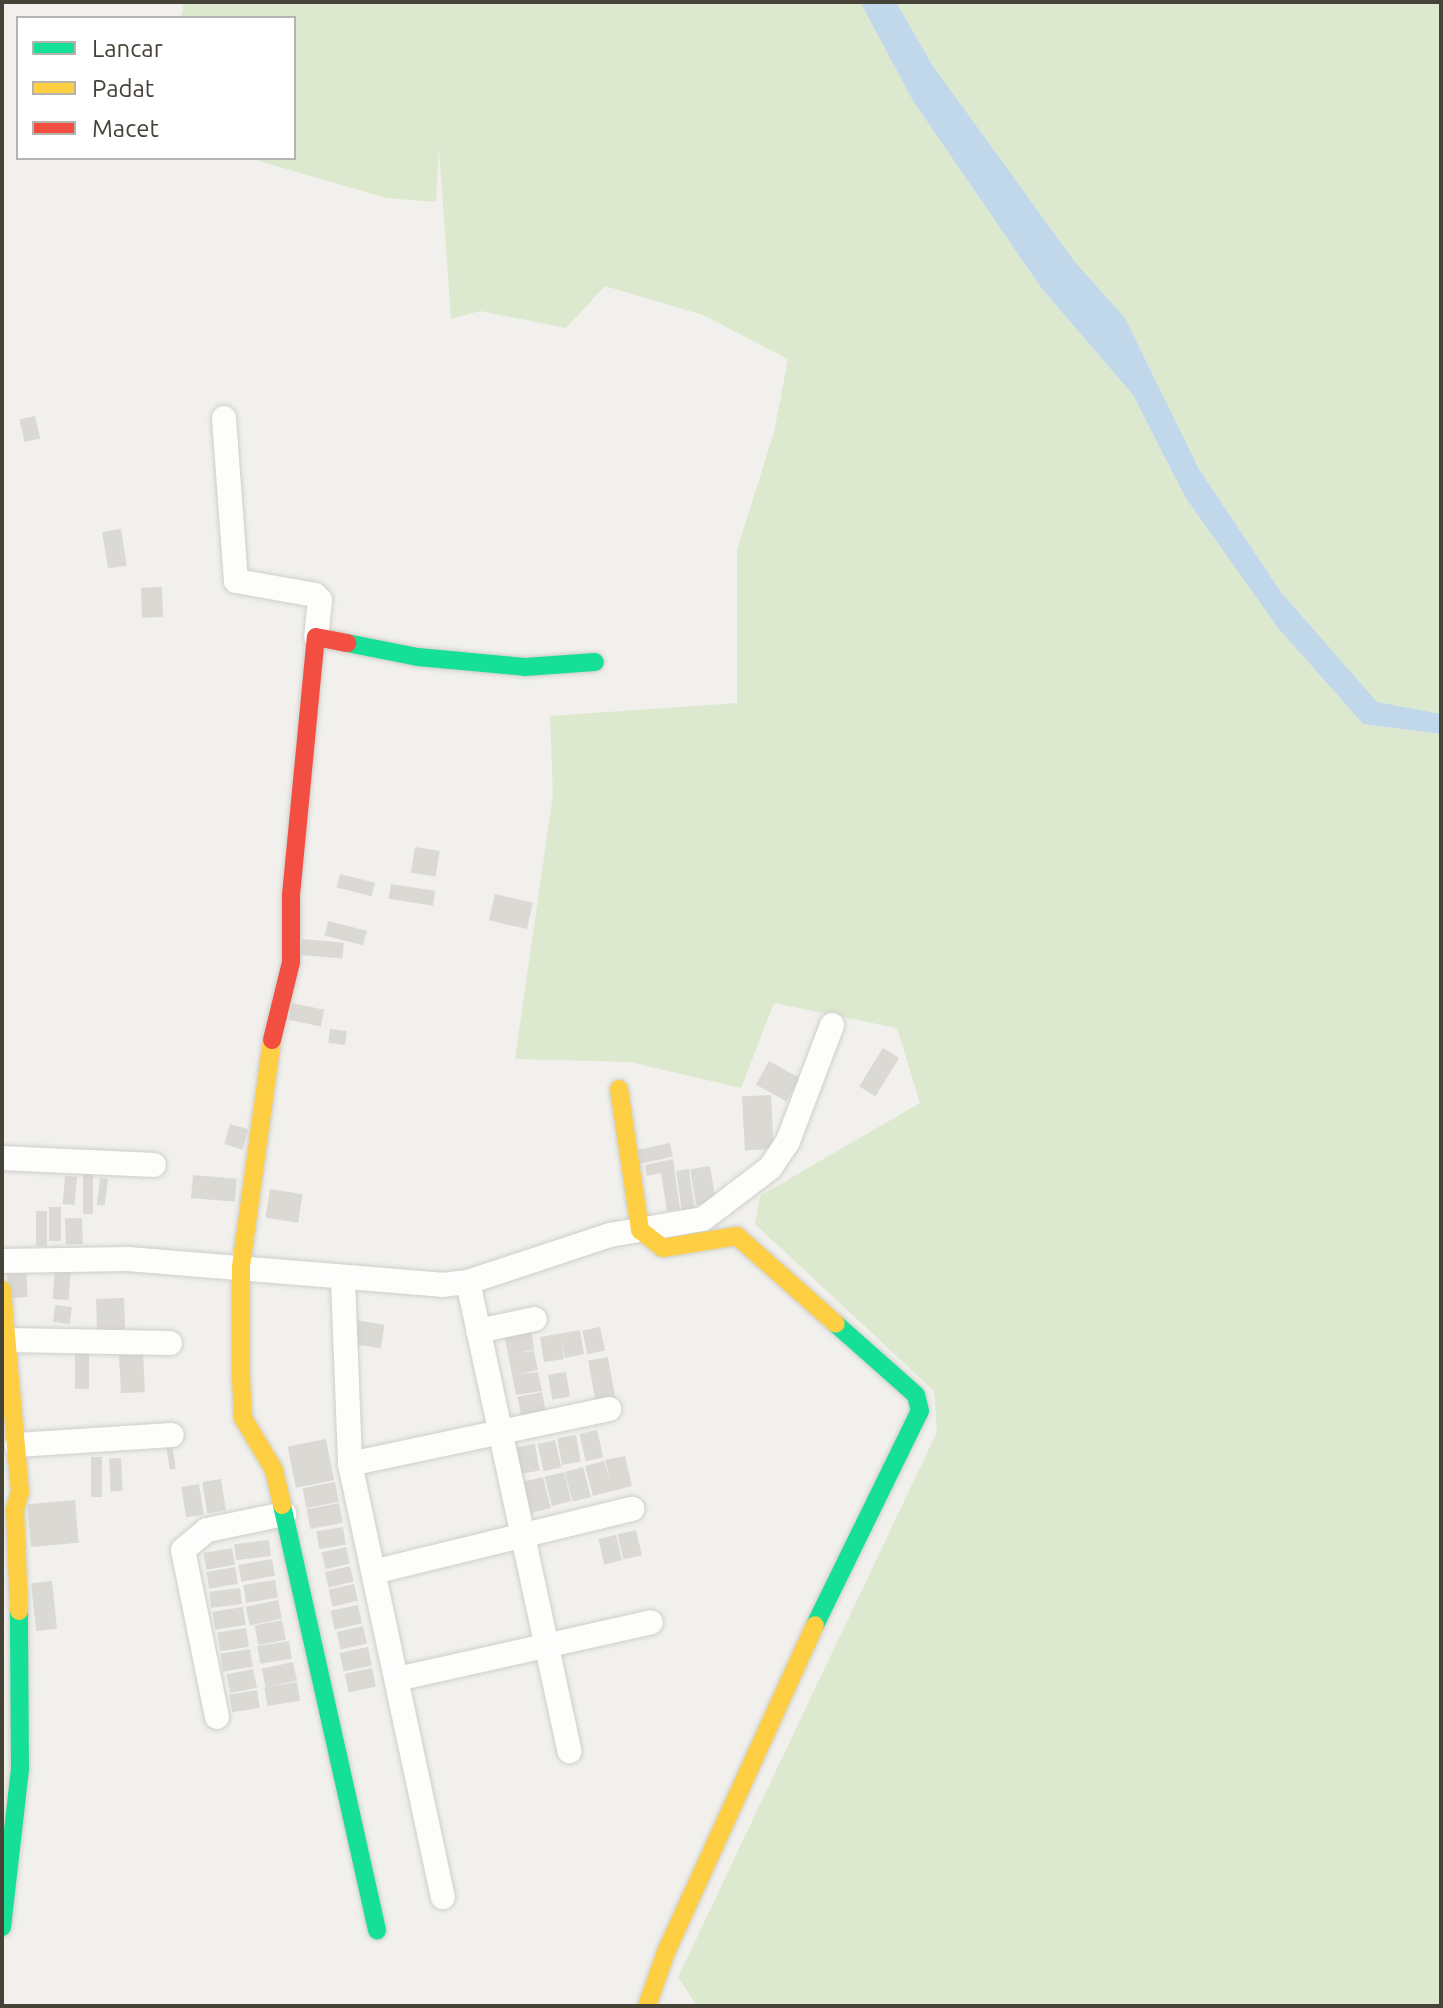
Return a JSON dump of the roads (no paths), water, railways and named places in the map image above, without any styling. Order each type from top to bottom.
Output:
[{"type":"street","points":[[224,418],[236,581],[315,595],[320,600],[291,895],[291,962],[268,1058],[241,1267],[243,1418],[274,1470],[377,1931]]},
{"type":"street","points":[[316,637],[418,657],[525,667],[595,662]]},
{"type":"street","points":[[2,1261],[114,1259],[241,1267],[343,1280],[468,1282],[580,1244],[703,1219],[770,1168],[788,1141],[832,1025]]},
{"type":"street","points":[[619,1089],[640,1230],[663,1248],[737,1236],[916,1395],[920,1411],[838,1574],[666,1952],[647,2006]]},
{"type":"street","points":[[2,1158],[154,1165]]},
{"type":"street","points":[[343,1280],[350,1464],[443,1897]]},
{"type":"street","points":[[468,1282],[519,1535],[569,1751]]},
{"type":"street","points":[[2,1290],[10,1434],[20,1492],[15,1510],[12,1678],[20,1769],[2,1927]]},
{"type":"street","points":[[478,1331],[535,1319]]},
{"type":"street","points":[[7,1340],[170,1343]]},
{"type":"street","points":[[350,1464],[609,1409]]},
{"type":"street","points":[[10,1434],[172,1435]]},
{"type":"street","points":[[373,1572],[632,1509]]},
{"type":"street","points":[[217,1717],[183,1550],[207,1530],[284,1514]]},
{"type":"street","points":[[397,1679],[651,1622]]},
{"type":"water","points":[[860,2],[896,2],[933,66],[1075,262],[1125,318],[1199,469],[1281,592],[1377,702],[1441,714],[1441,734],[1363,724],[1278,628],[1185,497],[1133,395],[1042,289],[913,101]]}]
